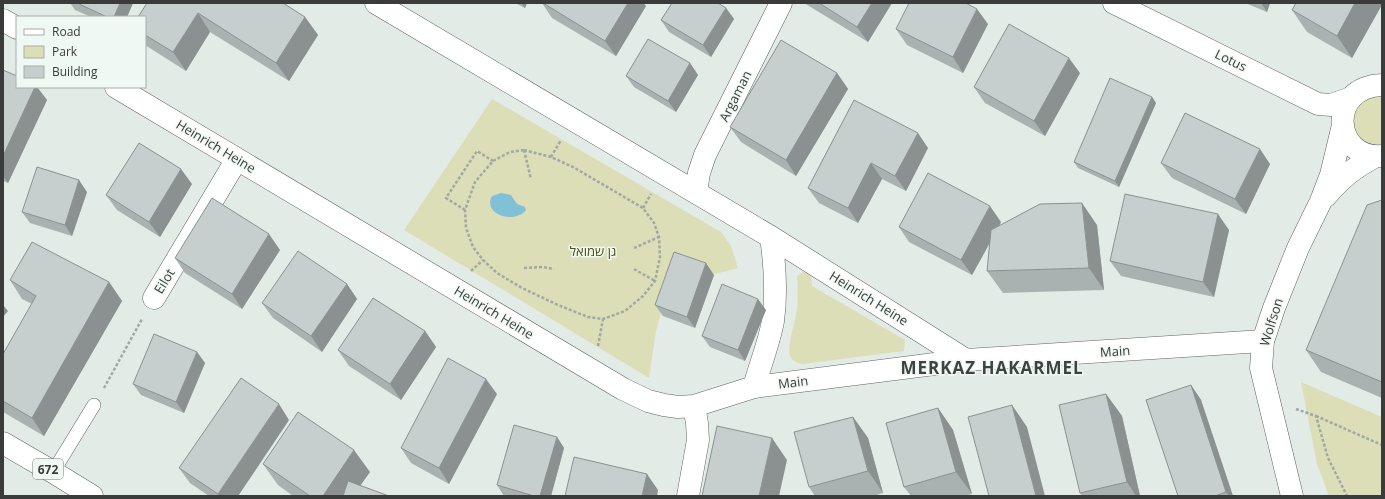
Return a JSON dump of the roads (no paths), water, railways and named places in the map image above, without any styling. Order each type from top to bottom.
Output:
[{"type":"street","name":"Heinrich Heine","points":[[376,3],[771,237],[966,360]]},
{"type":"street","name":"Argaman","points":[[696,192],[699,173],[705,155],[781,3]]},
{"type":"street","name":"Lotus","points":[[1114,3],[1318,104],[1331,105],[1351,98],[1360,90],[1378,82]]},
{"type":"street","points":[[3,20],[16,27]]},
{"type":"street","name":"Heinrich Heine","points":[[118,88],[623,389],[648,401],[678,407],[694,406],[754,386]]},
{"type":"street","name":"Wolfson","points":[[1292,496],[1261,368],[1263,341],[1274,308],[1298,248],[1321,201],[1330,175],[1343,125],[1346,106],[1351,98]]},
{"type":"street","points":[[1343,125],[1345,135],[1353,146],[1363,154],[1378,157]]},
{"type":"street","name":"Wolfson","points":[[1321,201],[1338,181],[1354,168],[1378,157]]},
{"type":"street","name":"Eilot","points":[[154,298],[237,159]]},
{"type":"street","points":[[754,386],[772,323],[775,304],[774,254],[771,237]]},
{"type":"street","name":"Main","points":[[754,386],[966,360],[1263,341]]},
{"type":"street","points":[[688,496],[698,440],[694,406]]},
{"type":"street","name":"672","points":[[3,444],[54,472],[92,496]]},
{"type":"lane","points":[[54,472],[94,405]]},
{"type":"water","points":[[501,193],[511,195],[517,204],[525,207],[526,210],[514,217],[507,217],[495,212],[491,208],[490,202],[492,196]]},
{"type":"district","name":"MERKAZ HAKARMEL","points":[[992,367]]},
{"type":"park label","name":"גן שמואל","points":[[593,251]]}]
